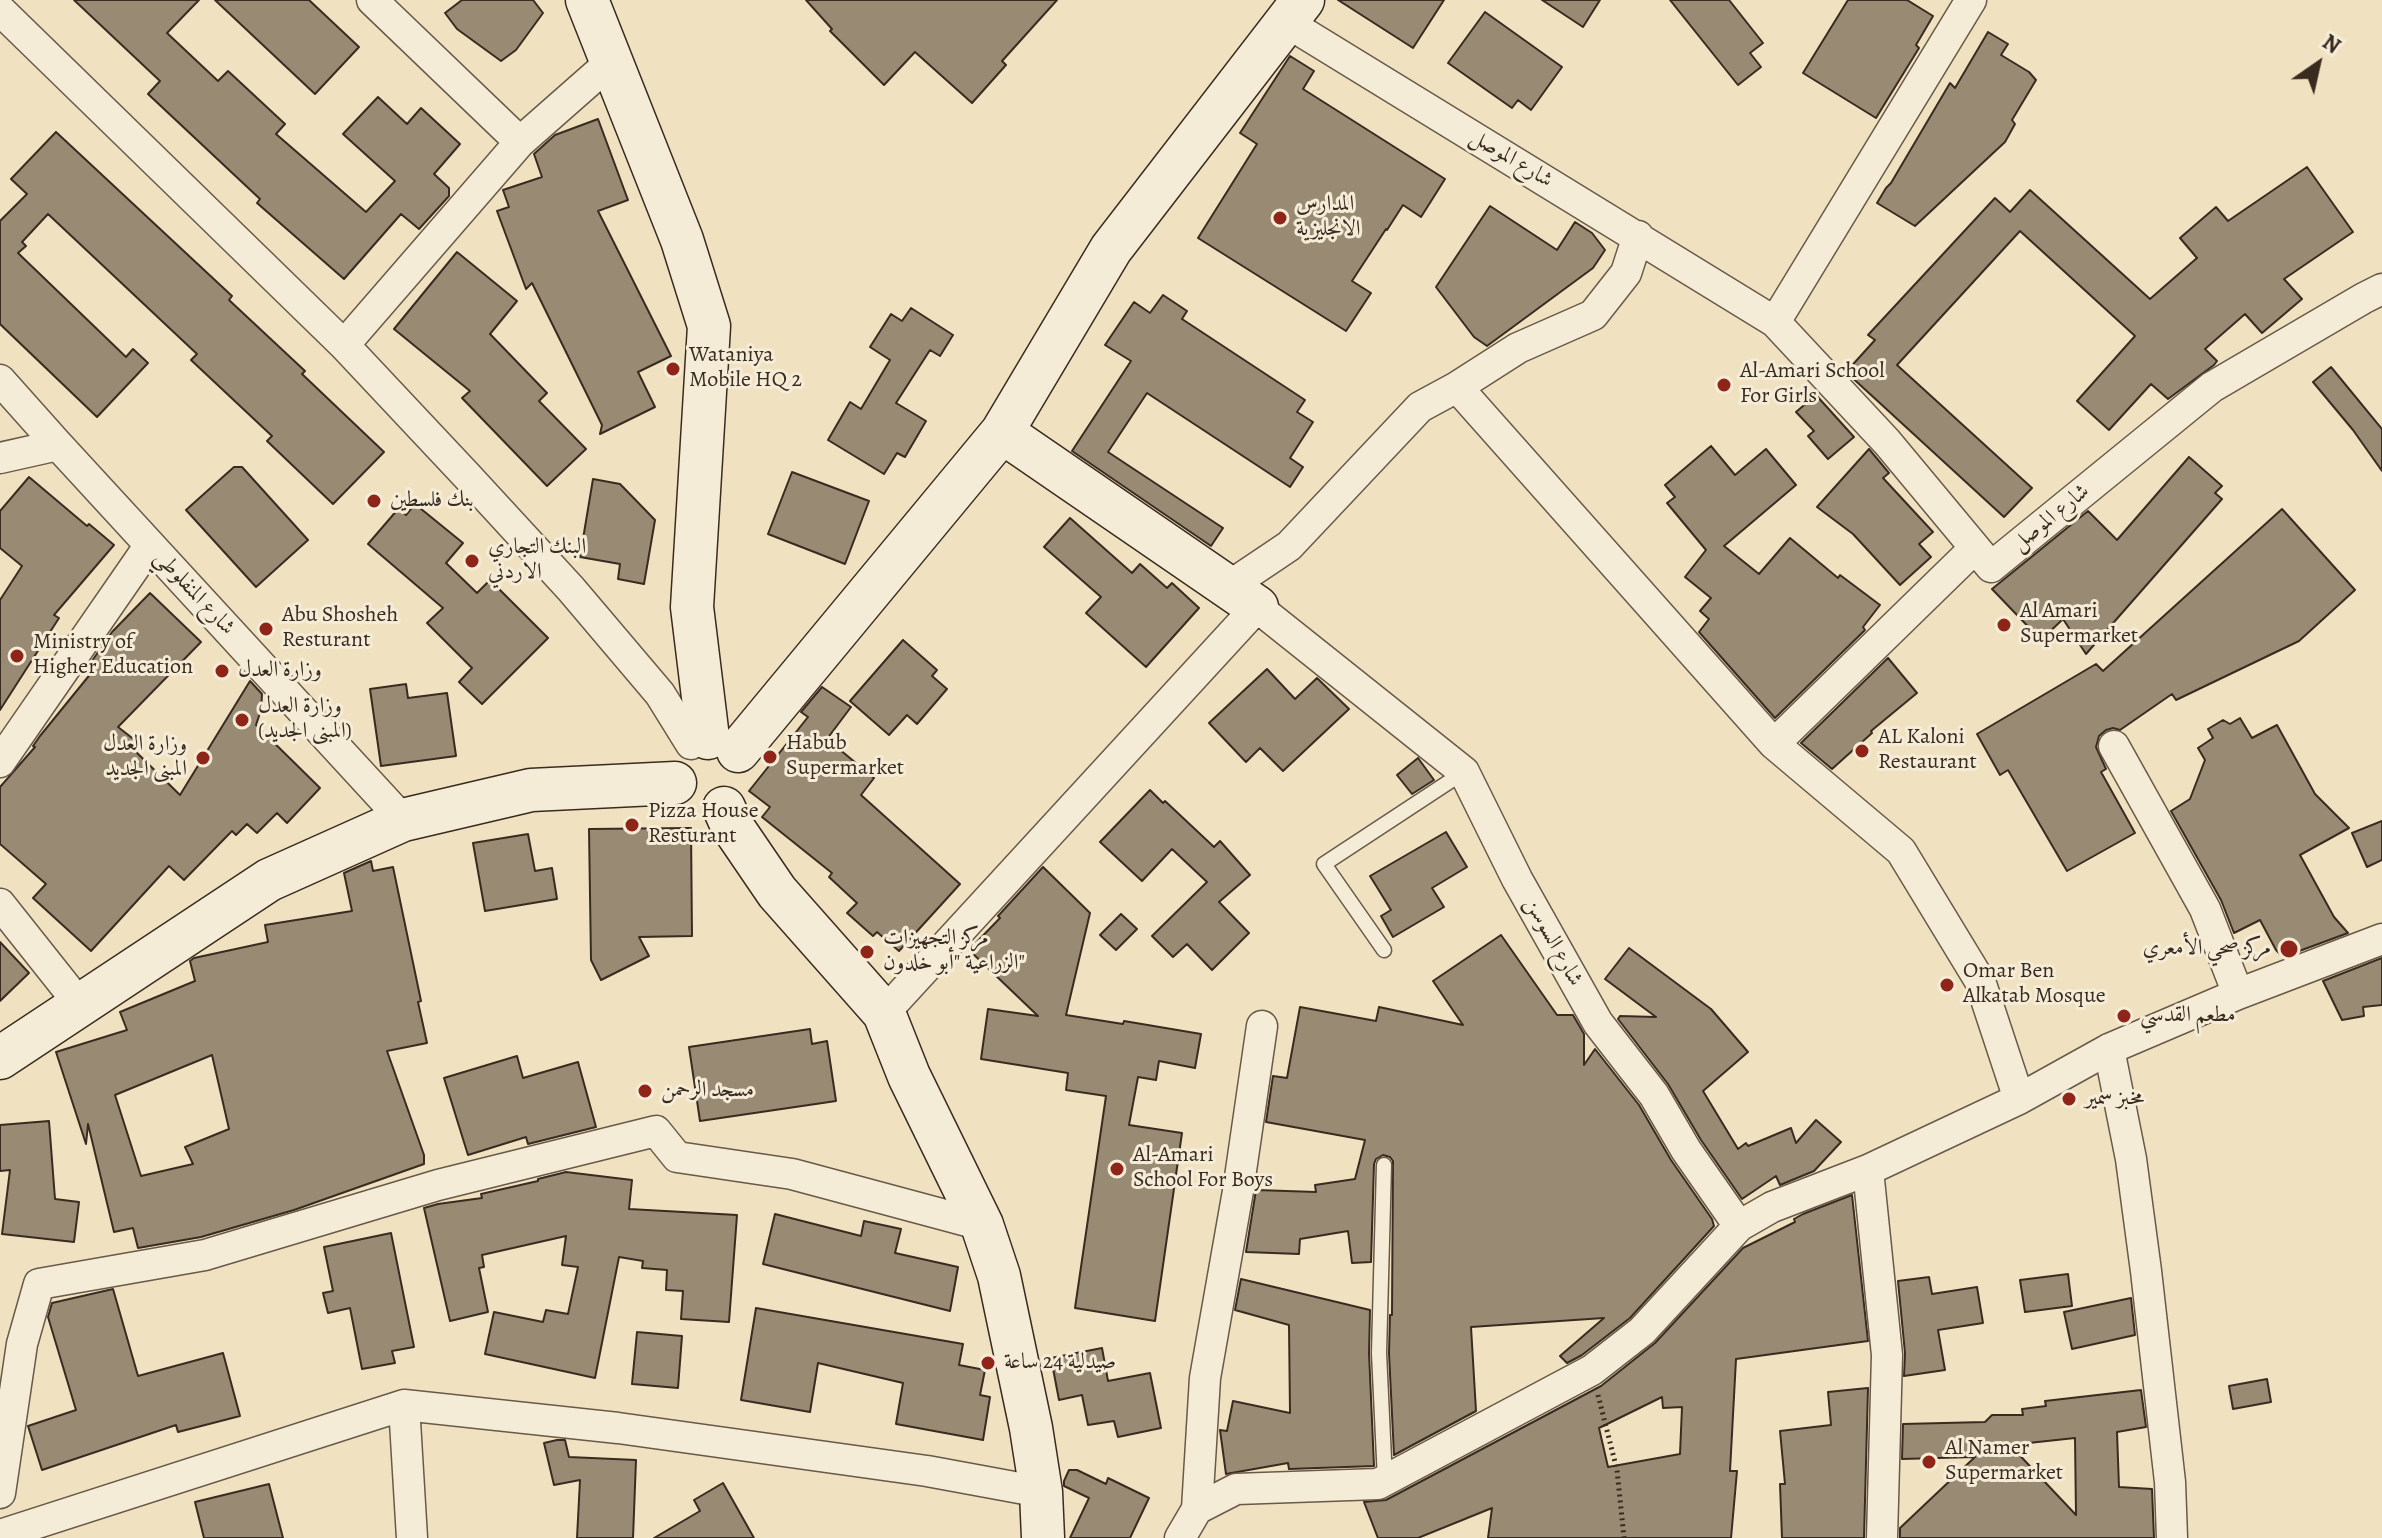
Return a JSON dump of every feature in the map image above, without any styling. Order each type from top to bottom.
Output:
[{"type":"street","points":[[372,0],[520,142]]},
{"type":"street","points":[[587,0],[682,240],[709,326],[692,607],[712,744]]},
{"type":"street","points":[[1775,322],[1971,0]]},
{"type":"street","points":[[0,10],[344,345],[571,589],[660,694],[712,744],[746,772],[741,793],[734,802],[712,810],[700,809],[680,794],[674,772],[682,751],[712,744],[1002,432],[1111,249],[1286,7]]},
{"type":"street","name":"شارع الموصل","points":[[1286,7],[1775,322],[1887,442],[1991,567],[2212,387],[2382,289]]},
{"type":"street","points":[[344,345],[520,142],[612,61]]},
{"type":"street","points":[[884,1013],[1243,597],[1420,407],[1518,348],[1593,315],[1626,273],[1638,236]]},
{"type":"street","name":"شارع المنفلوطي","points":[[0,380],[403,820]]},
{"type":"street","points":[[1457,387],[1774,744],[1901,851],[1980,981],[2019,1099]]},
{"type":"street","points":[[1002,432],[1243,597]]},
{"type":"street","points":[[0,458],[58,445]]},
{"type":"street","points":[[0,762],[150,545]]},
{"type":"street","points":[[1774,744],[1975,548]]},
{"type":"street","name":"شارع السوسن","points":[[1243,597],[1464,772],[1517,879],[1598,1023],[1654,1095],[1686,1150],[1739,1226]]},
{"type":"street","points":[[2114,746],[2205,909],[2238,994]]},
{"type":"street","points":[[0,1058],[269,880],[403,820],[531,790],[675,783]]},
{"type":"street","points":[[724,808],[732,826],[777,892],[884,1013],[909,1076],[982,1225],[999,1276],[1031,1428],[1041,1492],[1043,1538]]},
{"type":"street","points":[[0,904],[81,1006]]},
{"type":"street","points":[[1197,1509],[1236,1489],[1378,1484],[1592,1370],[1642,1331],[1739,1226],[1772,1207],[1868,1170],[2019,1099],[2109,1049],[2238,994],[2382,939]]},
{"type":"street","points":[[1180,1538],[1197,1509],[1205,1378],[1238,1191],[1262,1026]]},
{"type":"street","points":[[2109,1049],[2131,1159],[2146,1271],[2170,1482],[2172,1538]]},
{"type":"street","points":[[0,1493],[22,1344],[39,1284],[205,1255],[438,1185],[656,1131],[677,1157],[792,1174],[982,1225]]},
{"type":"street","points":[[1868,1170],[1887,1355],[1882,1538]]},
{"type":"street","points":[[0,1535],[404,1405],[618,1428],[927,1471],[1041,1492]]},
{"type":"street","points":[[404,1405],[412,1538]]},
{"type":"lane","points":[[1384,950],[1324,864],[1464,772]]},
{"type":"lane","points":[[1384,1165],[1379,1353],[1385,1480]]},
{"type":"path","points":[[1592,1370],[1617,1470],[1624,1538]]},
{"type":"building","points":[[74,0],[199,0],[167,33],[218,81],[228,71],[285,124],[276,134],[366,212],[395,181],[343,134],[378,97],[407,124],[421,108],[460,144],[434,174],[449,188],[449,196],[419,229],[401,214],[344,279],[257,203],[260,199],[148,94],[160,81]]},
{"type":"building","points":[[215,0],[309,0],[359,47],[315,94]]},
{"type":"building","points":[[462,0],[533,0],[543,13],[516,50],[501,61],[457,29],[445,13]]},
{"type":"building","points":[[806,0],[1057,0],[1002,61],[1006,65],[972,103],[915,52],[884,85],[830,31],[832,29]]},
{"type":"building","points":[[1338,0],[1444,0],[1413,48]]},
{"type":"building","points":[[1542,0],[1600,0],[1583,27]]},
{"type":"building","points":[[1670,0],[1729,0],[1763,43],[1750,53],[1761,67],[1738,85]]},
{"type":"building","points":[[1848,0],[1907,0],[1933,16],[1916,45],[1919,48],[1876,118],[1803,73]]},
{"type":"building","points":[[1485,12],[1562,67],[1531,110],[1518,100],[1512,108],[1448,63]]},
{"type":"building","points":[[1988,32],[2008,44],[2001,55],[2029,72],[2036,80],[2012,120],[2015,124],[2005,142],[1915,226],[1877,203],[1950,83],[1955,88]]},
{"type":"building","points":[[1290,56],[1314,71],[1303,89],[1445,179],[1421,217],[1403,205],[1352,281],[1371,293],[1346,331],[1198,238],[1257,144],[1240,133]]},
{"type":"building","points":[[598,119],[628,200],[598,211],[671,356],[638,372],[655,407],[600,434],[602,425],[532,283],[526,289],[497,211],[509,207],[503,190],[542,177],[534,154],[555,135]]},
{"type":"building","points":[[56,132],[232,296],[229,300],[305,371],[302,374],[384,452],[333,504],[267,441],[272,436],[191,360],[197,354],[48,214],[22,242],[26,246],[18,253],[126,357],[133,349],[148,363],[97,417],[0,324],[0,221],[27,194],[11,179]]},
{"type":"building","points":[[2307,167],[2353,232],[2284,279],[2302,299],[2262,333],[2245,314],[2205,349],[2217,361],[2214,365],[2168,399],[2151,384],[2109,430],[2077,401],[2135,336],[2020,231],[1897,365],[2032,488],[2004,517],[1846,372],[1875,340],[1868,335],[1995,198],[2010,212],[2030,190],[2150,299],[2197,258],[2180,238],[2216,207],[2228,221]]},
{"type":"building","points":[[1490,206],[1557,250],[1575,222],[1592,233],[1605,250],[1593,268],[1487,346],[1474,337],[1436,287]]},
{"type":"building","points":[[457,252],[517,301],[490,334],[547,393],[539,401],[586,449],[547,486],[462,398],[470,391],[394,329]]},
{"type":"building","points":[[1163,295],[1187,311],[1182,319],[1305,400],[1297,412],[1313,422],[1290,458],[1303,467],[1290,487],[1147,393],[1108,452],[1223,528],[1211,546],[1072,451],[1131,361],[1105,345],[1134,302],[1150,313]]},
{"type":"building","points":[[911,308],[953,335],[940,356],[930,350],[896,403],[926,421],[905,457],[897,453],[884,474],[828,440],[850,402],[861,409],[890,360],[870,347],[891,314],[902,321]]},
{"type":"building","points":[[2331,367],[2382,429],[2382,471],[2313,382]]},
{"type":"building","points":[[1816,395],[1854,437],[1828,459],[1808,436],[1814,431],[1796,412]]},
{"type":"building","points":[[1711,446],[1735,475],[1766,449],[1796,485],[1724,546],[1759,574],[1790,538],[1838,578],[1840,575],[1880,605],[1863,627],[1865,630],[1775,718],[1699,632],[1709,619],[1700,611],[1711,598],[1685,577],[1706,550],[1667,503],[1675,497],[1665,485]]},
{"type":"building","points":[[1869,449],[1889,473],[1883,478],[1933,532],[1919,544],[1931,557],[1900,585],[1853,534],[1817,507]]},
{"type":"building","points":[[2189,457],[2222,486],[2215,493],[2222,499],[2086,654],[2063,619],[2041,640],[1992,589],[2088,511],[2117,540]]},
{"type":"building","points":[[234,467],[242,467],[308,540],[256,587],[186,510]]},
{"type":"building","points":[[792,472],[869,501],[845,564],[768,534]]},
{"type":"building","points":[[29,477],[114,545],[54,615],[59,618],[0,710],[0,600],[22,566],[0,548],[0,511]]},
{"type":"building","points":[[593,479],[620,484],[655,520],[644,584],[618,579],[620,564],[580,557]]},
{"type":"building","points":[[415,504],[463,543],[446,563],[477,593],[490,580],[548,638],[482,704],[459,682],[472,668],[427,623],[443,608],[368,544],[399,508],[406,515]]},
{"type":"building","points":[[2282,509],[2355,590],[2299,641],[2176,700],[2172,694],[2120,730],[2106,730],[2099,736],[2096,747],[2106,769],[2101,772],[2135,833],[2067,871],[2008,770],[2000,775],[1977,734],[2096,664],[2103,671]]},
{"type":"building","points":[[1070,518],[1132,573],[1140,564],[1167,588],[1172,583],[1199,608],[1146,667],[1086,613],[1101,597],[1044,547]]},
{"type":"building","points":[[150,593],[201,642],[118,727],[136,741],[131,747],[180,795],[250,681],[262,694],[256,725],[320,788],[287,823],[277,813],[257,833],[247,824],[236,835],[232,831],[184,880],[169,866],[91,951],[33,898],[46,884],[0,844],[0,787],[92,672],[87,668],[112,632]]},
{"type":"building","points":[[903,640],[937,670],[932,676],[947,689],[917,724],[907,715],[889,735],[850,701]]},
{"type":"building","points":[[1888,658],[1917,693],[1832,769],[1801,743]]},
{"type":"building","points":[[1267,669],[1295,699],[1317,678],[1349,709],[1283,771],[1260,748],[1246,762],[1209,723]]},
{"type":"building","points":[[406,684],[408,698],[447,693],[456,756],[381,766],[370,689]]},
{"type":"building","points":[[822,687],[851,707],[827,739],[874,778],[861,795],[960,884],[899,951],[877,932],[873,936],[847,913],[857,903],[829,877],[832,873],[762,817],[770,807],[749,791],[808,717],[801,712]]},
{"type":"building","points":[[2240,718],[2252,738],[2277,725],[2315,794],[2349,828],[2300,855],[2334,917],[2348,933],[2283,957],[2260,920],[2234,933],[2221,900],[2171,811],[2190,799],[2205,760],[2198,748],[2213,738],[2208,729],[2223,720],[2230,724]]},
{"type":"building","points":[[1418,758],[1434,780],[1412,794],[1397,775]]},
{"type":"building","points":[[1150,790],[1214,847],[1220,841],[1250,875],[1219,902],[1249,933],[1212,970],[1187,944],[1173,957],[1152,936],[1207,882],[1172,849],[1142,881],[1100,842]]},
{"type":"building","points":[[2382,821],[2382,860],[2367,867],[2352,833]]},
{"type":"building","points":[[691,828],[692,936],[639,937],[649,956],[601,980],[591,960],[589,829]]},
{"type":"building","points":[[1446,832],[1467,867],[1432,888],[1444,907],[1393,937],[1381,916],[1391,910],[1370,876]]},
{"type":"building","points":[[528,834],[535,871],[552,868],[557,899],[485,911],[473,843]]},
{"type":"building","points":[[371,861],[373,871],[393,867],[427,1043],[387,1051],[424,1155],[424,1164],[294,1210],[201,1237],[138,1248],[133,1228],[114,1232],[88,1124],[86,1144],[56,1052],[127,1030],[120,1012],[195,981],[190,961],[194,958],[268,942],[265,925],[352,911],[344,873]],"holes":[[[212,1055],[229,1129],[185,1147],[193,1164],[141,1176],[115,1095]]]},
{"type":"building","points":[[1043,867],[1090,913],[1066,1015],[1201,1034],[1195,1068],[1159,1061],[1156,1080],[1138,1077],[1129,1125],[1182,1133],[1155,1321],[1075,1308],[1106,1096],[1066,1090],[1068,1073],[981,1059],[988,1009],[1038,1016],[969,950]]},
{"type":"building","points":[[1121,914],[1137,929],[1116,950],[1100,935]]},
{"type":"building","points":[[1501,935],[1557,1015],[1573,1015],[1584,1034],[1584,1065],[1595,1049],[1639,1105],[1714,1226],[1630,1318],[1567,1363],[1560,1356],[1604,1318],[1471,1327],[1476,1411],[1394,1455],[1389,1353],[1393,1161],[1383,1155],[1374,1164],[1371,1262],[1352,1263],[1348,1231],[1300,1239],[1299,1254],[1246,1252],[1256,1190],[1316,1192],[1315,1185],[1355,1179],[1365,1140],[1266,1122],[1273,1076],[1287,1078],[1300,1007],[1376,1021],[1379,1007],[1463,1025],[1433,981]]},
{"type":"building","points":[[0,942],[29,973],[0,1001]]},
{"type":"building","points":[[1629,948],[1711,1009],[1748,1052],[1703,1091],[1738,1149],[1746,1143],[1748,1146],[1791,1128],[1796,1143],[1816,1120],[1841,1142],[1814,1171],[1780,1185],[1776,1176],[1742,1199],[1701,1140],[1668,1084],[1618,1019],[1620,1016],[1656,1017],[1605,979]]},
{"type":"building","points":[[2382,958],[2382,1005],[2363,1007],[2364,1016],[2342,1020],[2323,981]]},
{"type":"building","points":[[810,1029],[812,1044],[827,1041],[836,1101],[700,1121],[689,1047]]},
{"type":"building","points":[[517,1056],[523,1078],[578,1062],[596,1127],[528,1144],[526,1137],[468,1155],[444,1078]]},
{"type":"building","points":[[49,1121],[55,1199],[79,1202],[74,1242],[2,1234],[10,1170],[0,1171],[0,1125]]},
{"type":"building","points":[[566,1172],[632,1180],[629,1209],[737,1215],[729,1322],[681,1319],[683,1291],[666,1290],[667,1270],[642,1268],[643,1261],[619,1257],[595,1378],[485,1354],[494,1312],[543,1322],[546,1310],[568,1314],[578,1267],[562,1265],[566,1236],[482,1255],[484,1267],[479,1268],[488,1312],[450,1321],[424,1208],[482,1198],[481,1194]]},
{"type":"building","points":[[1852,1195],[1868,1341],[1736,1359],[1730,1471],[1737,1471],[1731,1538],[1488,1538],[1492,1508],[1418,1538],[1378,1538],[1364,1502],[1386,1500],[1601,1386],[1655,1343],[1743,1248],[1795,1222],[1794,1219]],"holes":[[[1662,1397],[1663,1408],[1682,1407],[1680,1454],[1608,1467],[1599,1428]]]},
{"type":"building","points":[[775,1214],[861,1236],[864,1221],[901,1229],[895,1253],[958,1267],[950,1311],[763,1264]]},
{"type":"building","points":[[391,1233],[414,1347],[392,1351],[395,1363],[362,1369],[350,1308],[328,1313],[323,1293],[333,1291],[324,1247]]},
{"type":"building","points":[[2068,1274],[2072,1306],[2025,1312],[2020,1280]]},
{"type":"building","points":[[1929,1277],[1932,1294],[1977,1287],[1983,1323],[1938,1330],[1945,1370],[1904,1376],[1905,1353],[1898,1281]]},
{"type":"building","points":[[1241,1279],[1370,1310],[1374,1466],[1289,1469],[1288,1463],[1226,1474],[1220,1430],[1227,1431],[1233,1401],[1290,1413],[1289,1325],[1235,1310]]},
{"type":"building","points":[[113,1289],[138,1376],[223,1353],[240,1416],[178,1432],[176,1425],[42,1470],[28,1426],[76,1410],[48,1317],[52,1303]]},
{"type":"building","points":[[2131,1298],[2135,1335],[2072,1349],[2064,1312]]},
{"type":"building","points":[[756,1308],[963,1344],[959,1365],[985,1370],[980,1395],[990,1397],[983,1440],[896,1424],[903,1383],[818,1363],[810,1412],[741,1400]]},
{"type":"building","points":[[637,1332],[682,1336],[678,1388],[632,1384]]},
{"type":"building","points":[[1102,1348],[1108,1381],[1150,1373],[1161,1428],[1118,1437],[1114,1421],[1088,1425],[1082,1395],[1059,1400],[1051,1358]]},
{"type":"building","points":[[2267,1379],[2271,1402],[2233,1409],[2229,1386]]},
{"type":"building","points":[[1868,1388],[1864,1538],[1782,1538],[1780,1484],[1785,1484],[1780,1431],[1831,1425],[1828,1392]]},
{"type":"building","points":[[2141,1390],[2146,1427],[2117,1432],[2119,1487],[2152,1489],[2154,1538],[1900,1538],[1900,1528],[1975,1457],[1902,1459],[1903,1424],[1985,1422],[1992,1415],[2023,1415],[2022,1409],[2046,1406],[2045,1401]],"holes":[[[2075,1438],[2076,1515],[2010,1445]]]},
{"type":"building","points":[[565,1440],[569,1457],[636,1460],[633,1538],[577,1538],[580,1480],[554,1485],[544,1443]]},
{"type":"building","points":[[1069,1470],[1077,1470],[1106,1484],[1108,1478],[1149,1498],[1130,1538],[1070,1538],[1089,1498],[1064,1486]]},
{"type":"building","points":[[723,1483],[754,1538],[654,1538],[700,1511],[694,1500]]},
{"type":"building","points":[[269,1484],[283,1538],[204,1538],[195,1502]]},
{"type":"place","name":"المدارس الانجليزية","points":[[1280,218]]},
{"type":"place","name":"Wataniya Mobile HQ 2","points":[[673,369]]},
{"type":"place","name":"Al-Amari School For Girls","points":[[1724,385]]},
{"type":"place","name":"بنك فلسطين","points":[[374,501]]},
{"type":"place","name":"البنك التجاري الاردني","points":[[472,561]]},
{"type":"place","name":"Al Amari Supermarket","points":[[2004,625]]},
{"type":"place","name":"Abu Shosheh Resturant","points":[[266,629]]},
{"type":"place","name":"Ministry of Higher Education","points":[[17,656]]},
{"type":"place","name":"وزارة العدل","points":[[222,671]]},
{"type":"place","name":"وزارة العدل (المبنى الجديد)","points":[[242,720]]},
{"type":"place","name":"AL Kaloni Restaurant","points":[[1862,751]]},
{"type":"place","name":"Habub Supermarket","points":[[770,757]]},
{"type":"place","name":"وزارة العدل المبنى الجديد","points":[[203,758]]},
{"type":"place","name":"Pizza House Resturant","points":[[632,825]]},
{"type":"place","name":"مركز صحي الأمعري","points":[[2289,949]]},
{"type":"place","name":"مركز التجهيزات الزراعية \"أبو خلدون\"","points":[[867,952]]},
{"type":"place","name":"Omar Ben Alkatab Mosque","points":[[1947,985]]},
{"type":"place","name":"مطعم القدسي","points":[[2124,1016]]},
{"type":"place","name":"مسجد الرحمن","points":[[645,1091]]},
{"type":"place","name":"مخبز سمير","points":[[2069,1099]]},
{"type":"place","name":"Al-Amari School For Boys","points":[[1117,1169]]},
{"type":"place","name":"صيدلية 24 ساعة","points":[[988,1363]]},
{"type":"place","name":"Al Namer Supermarket","points":[[1929,1462]]}]
